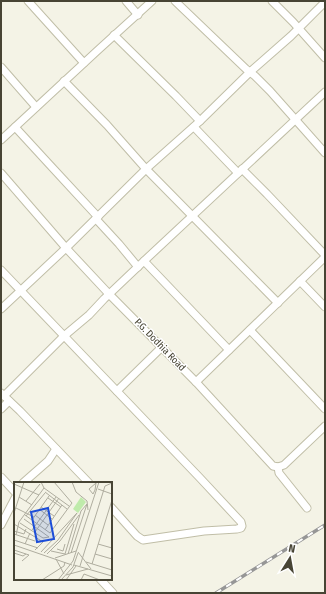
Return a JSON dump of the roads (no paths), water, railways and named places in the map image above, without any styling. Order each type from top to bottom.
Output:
[{"type":"street","points":[[28,1],[84,63]]},
{"type":"street","points":[[126,1],[138,15]]},
{"type":"street","points":[[1,140],[152,1]]},
{"type":"street","points":[[175,1],[270,91],[325,153]]},
{"type":"street","points":[[272,1],[325,58]]},
{"type":"street","points":[[1,309],[66,248],[146,169],[194,127],[325,2]]},
{"type":"street","points":[[114,35],[200,121]]},
{"type":"street","points":[[1,66],[36,107]]},
{"type":"street","points":[[64,81],[146,169],[278,303]]},
{"type":"street","points":[[1,408],[4,397],[64,336],[89,315],[109,294],[325,92]]},
{"type":"street","points":[[16,126],[138,267]]},
{"type":"street","points":[[194,127],[277,204],[325,256],[196,382]]},
{"type":"street","name":"P.G. Dodhia Road","points":[[1,173],[66,248],[109,294],[196,382],[273,466],[278,467]]},
{"type":"street","points":[[144,261],[229,350]]},
{"type":"street","points":[[1,270],[200,478],[241,522],[242,526],[241,528],[237,529],[204,531],[142,540],[112,507]]},
{"type":"street","points":[[300,281],[325,307]]},
{"type":"street","points":[[250,330],[325,409]]},
{"type":"street","points":[[117,391],[162,347]]},
{"type":"street","points":[[4,397],[20,411],[88,482]]},
{"type":"street","points":[[307,508],[279,472],[278,467],[284,465],[325,426]]},
{"type":"street","points":[[24,482],[48,460],[56,449]]},
{"type":"street","points":[[1,477],[14,492]]},
{"type":"street","points":[[1,525],[14,495]]},
{"type":"street","points":[[101,580],[113,593]]},
{"type":"railway","points":[[216,593],[325,525]]}]
